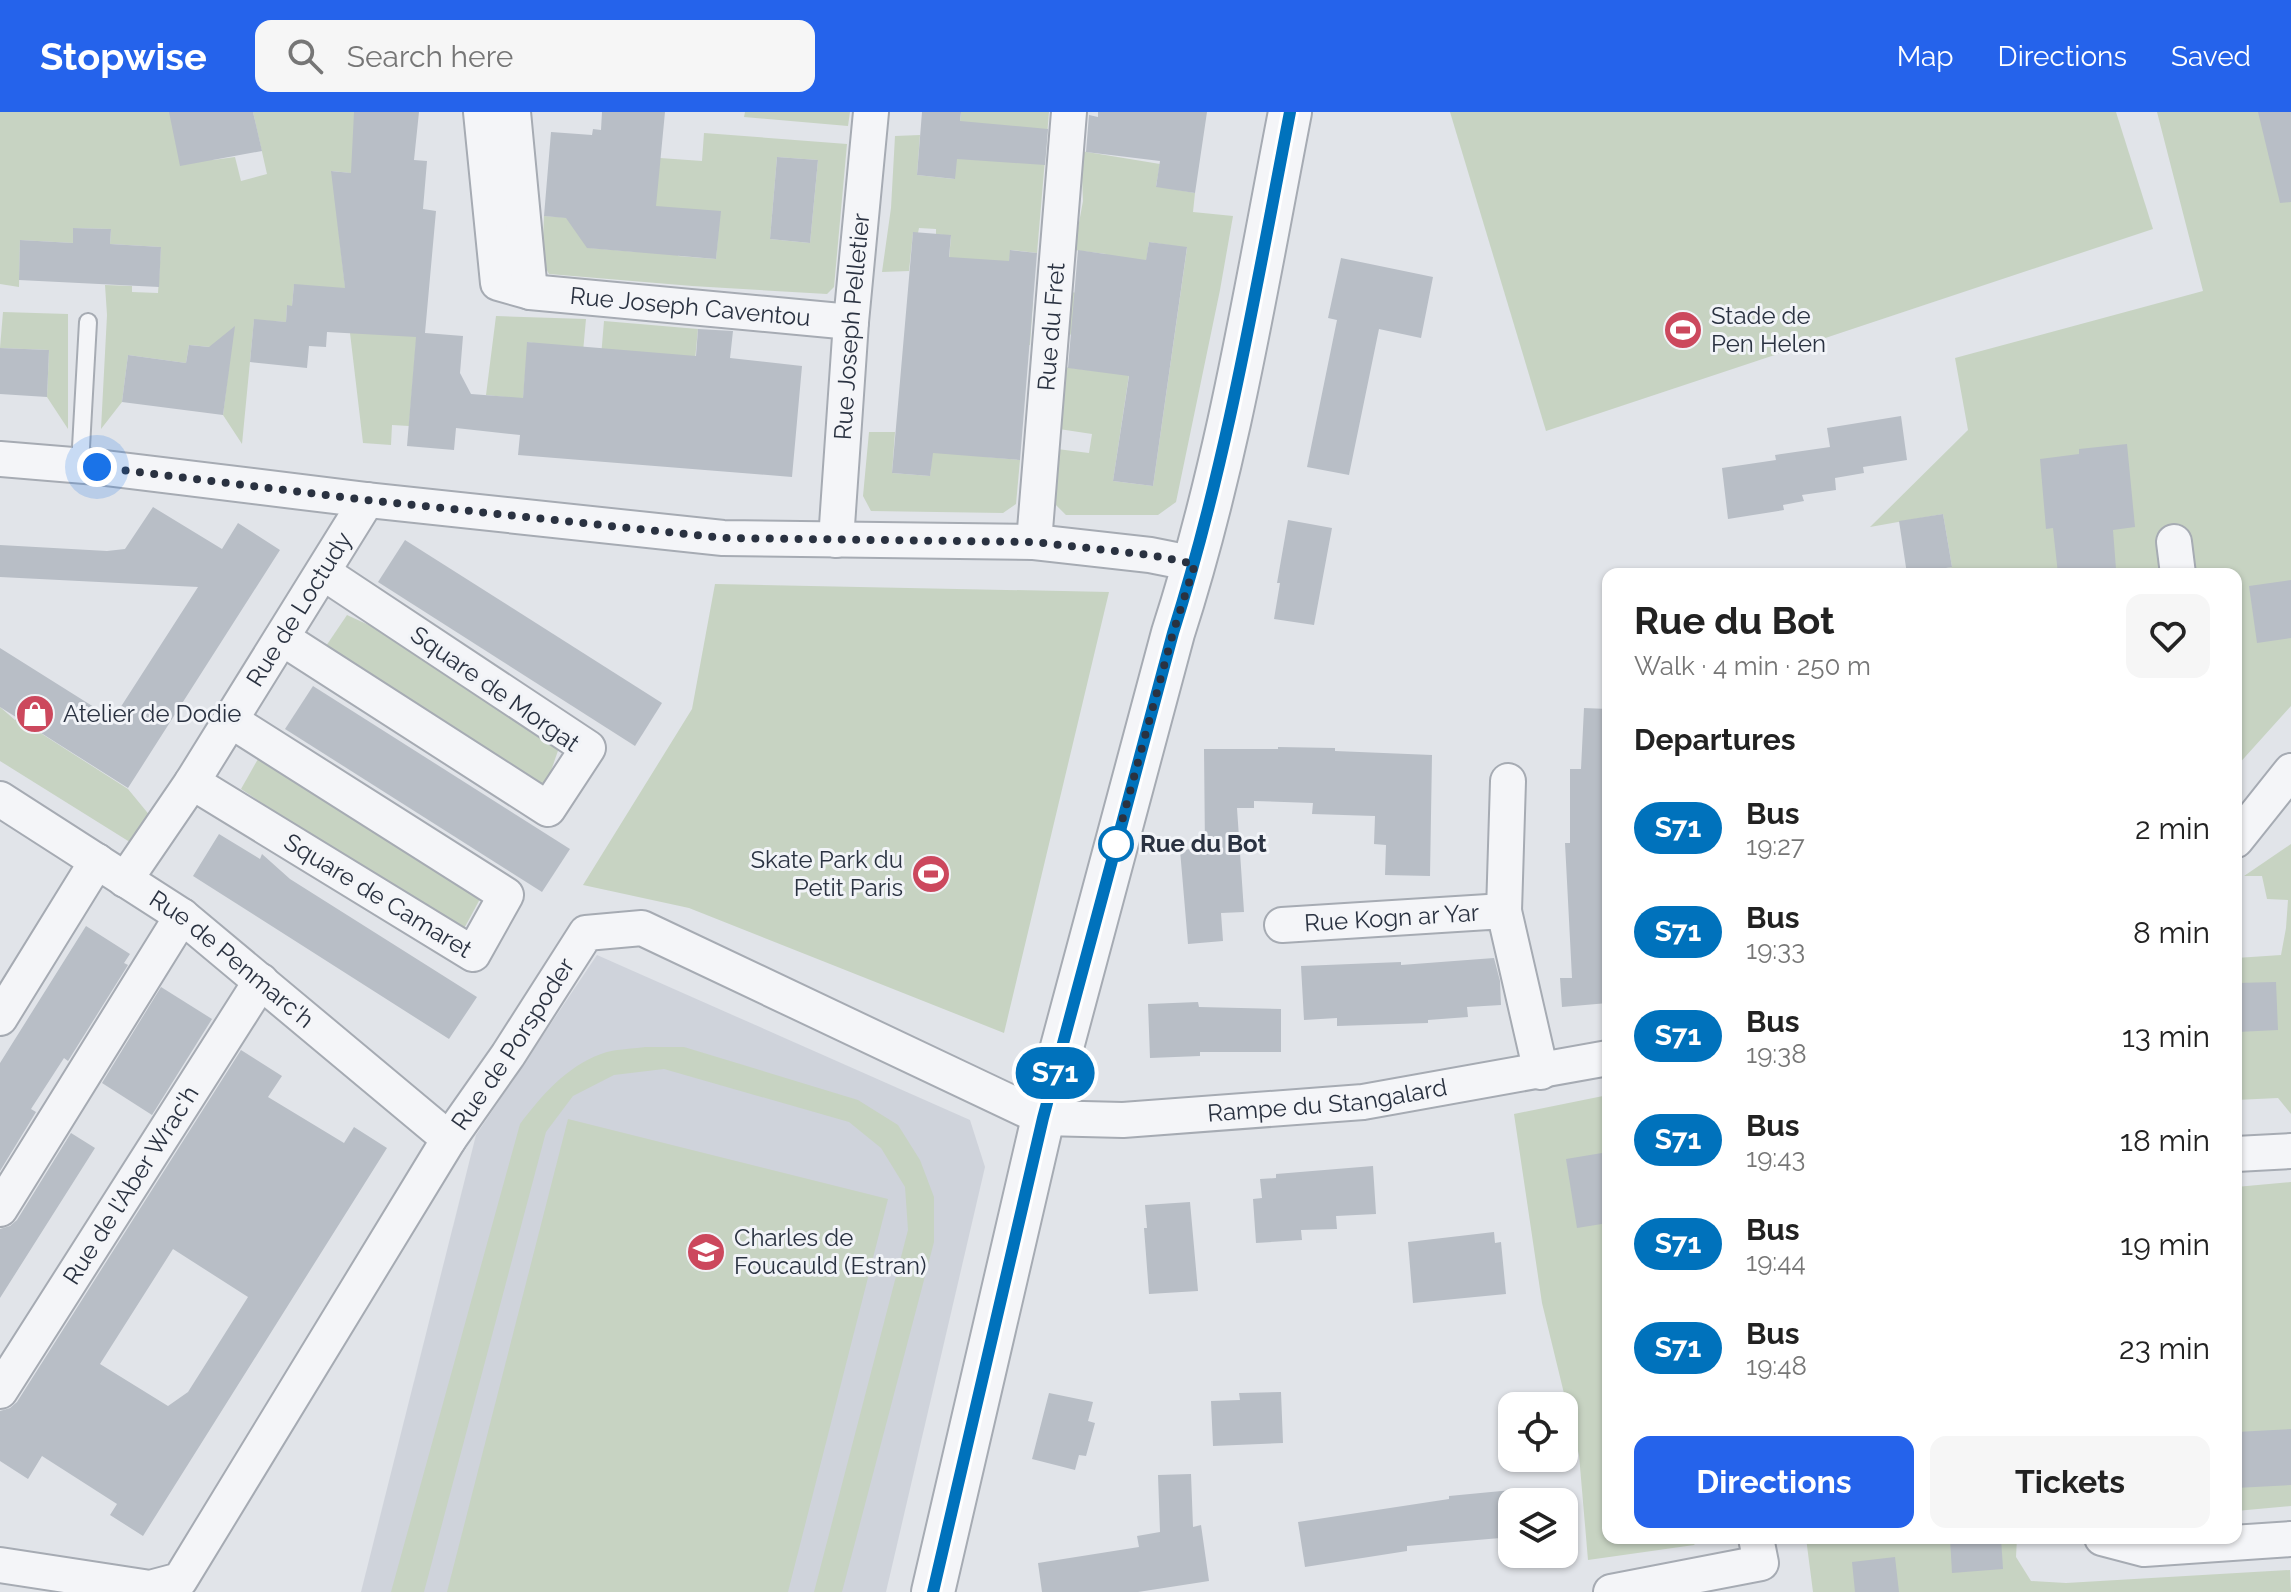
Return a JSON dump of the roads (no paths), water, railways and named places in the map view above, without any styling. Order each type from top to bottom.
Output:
[{"type":"street","name":"Rue Joseph Caventou","points":[[481,112],[498,283],[530,292],[851,322]]},
{"type":"street","points":[[513,112],[530,292]]},
{"type":"street","name":"Rue Joseph Pelletier","points":[[836,540],[851,322],[871,112]]},
{"type":"street","name":"Rue du Fret","points":[[1034,542],[1069,112]]},
{"type":"street","points":[[933,1592],[1043,1118],[1223,452],[1290,112]]},
{"type":"street","points":[[0,459],[80,465],[367,500],[723,538],[1034,542],[1150,555],[1195,564]]},
{"type":"street","name":"Rue de Loctudy","points":[[125,880],[192,782],[367,500]]},
{"type":"street","name":"Square de Morgat","points":[[282,638],[548,809],[588,748],[324,573]]},
{"type":"street","name":"Square de Camaret","points":[[192,782],[473,954],[506,895],[230,720]]},
{"type":"street","points":[[2242,828],[2291,773]]},
{"type":"street","name":"Rue Kogn ar Yar","points":[[1508,781],[1504,911],[1541,1072]]},
{"type":"street","name":"Rue de Penmarc'h","points":[[0,799],[182,916],[449,1139]]},
{"type":"street","points":[[0,1018],[97,861]]},
{"type":"street","name":"Rue Kogn ar Yar","points":[[1282,925],[1504,911]]},
{"type":"street","points":[[0,1209],[182,916]]},
{"type":"street","name":"Rue de Porspoder","points":[[0,1565],[150,1588],[180,1580],[449,1139],[508,1055],[586,933],[642,928],[1043,1118]]},
{"type":"street","name":"Rue de l'Aber Wrac'h","points":[[0,1391],[261,981]]},
{"type":"street","name":"Rampe du Stangalard","points":[[1043,1118],[1123,1120],[1363,1102],[1602,1059]]},
{"type":"street","points":[[2242,1154],[2291,1151]]},
{"type":"street","points":[[2242,1542],[2291,1539]]},
{"type":"street","points":[[1611,1592],[1761,1563],[1757,1544]]},
{"type":"street","points":[[2125,1544],[2144,1549],[2218,1544]]},
{"type":"lane","points":[[80,465],[88,322]]},
{"type":"place","name":"Stade de Pen Helen","points":[[1683,330]]},
{"type":"place","name":"Atelier de Dodie","points":[[35,714]]},
{"type":"place","name":"Rue du Bot","points":[[1116,844]]},
{"type":"place","name":"Skate Park du Petit Paris","points":[[931,874]]},
{"type":"place","name":"Charles de Foucauld (Estran)","points":[[706,1252]]}]
